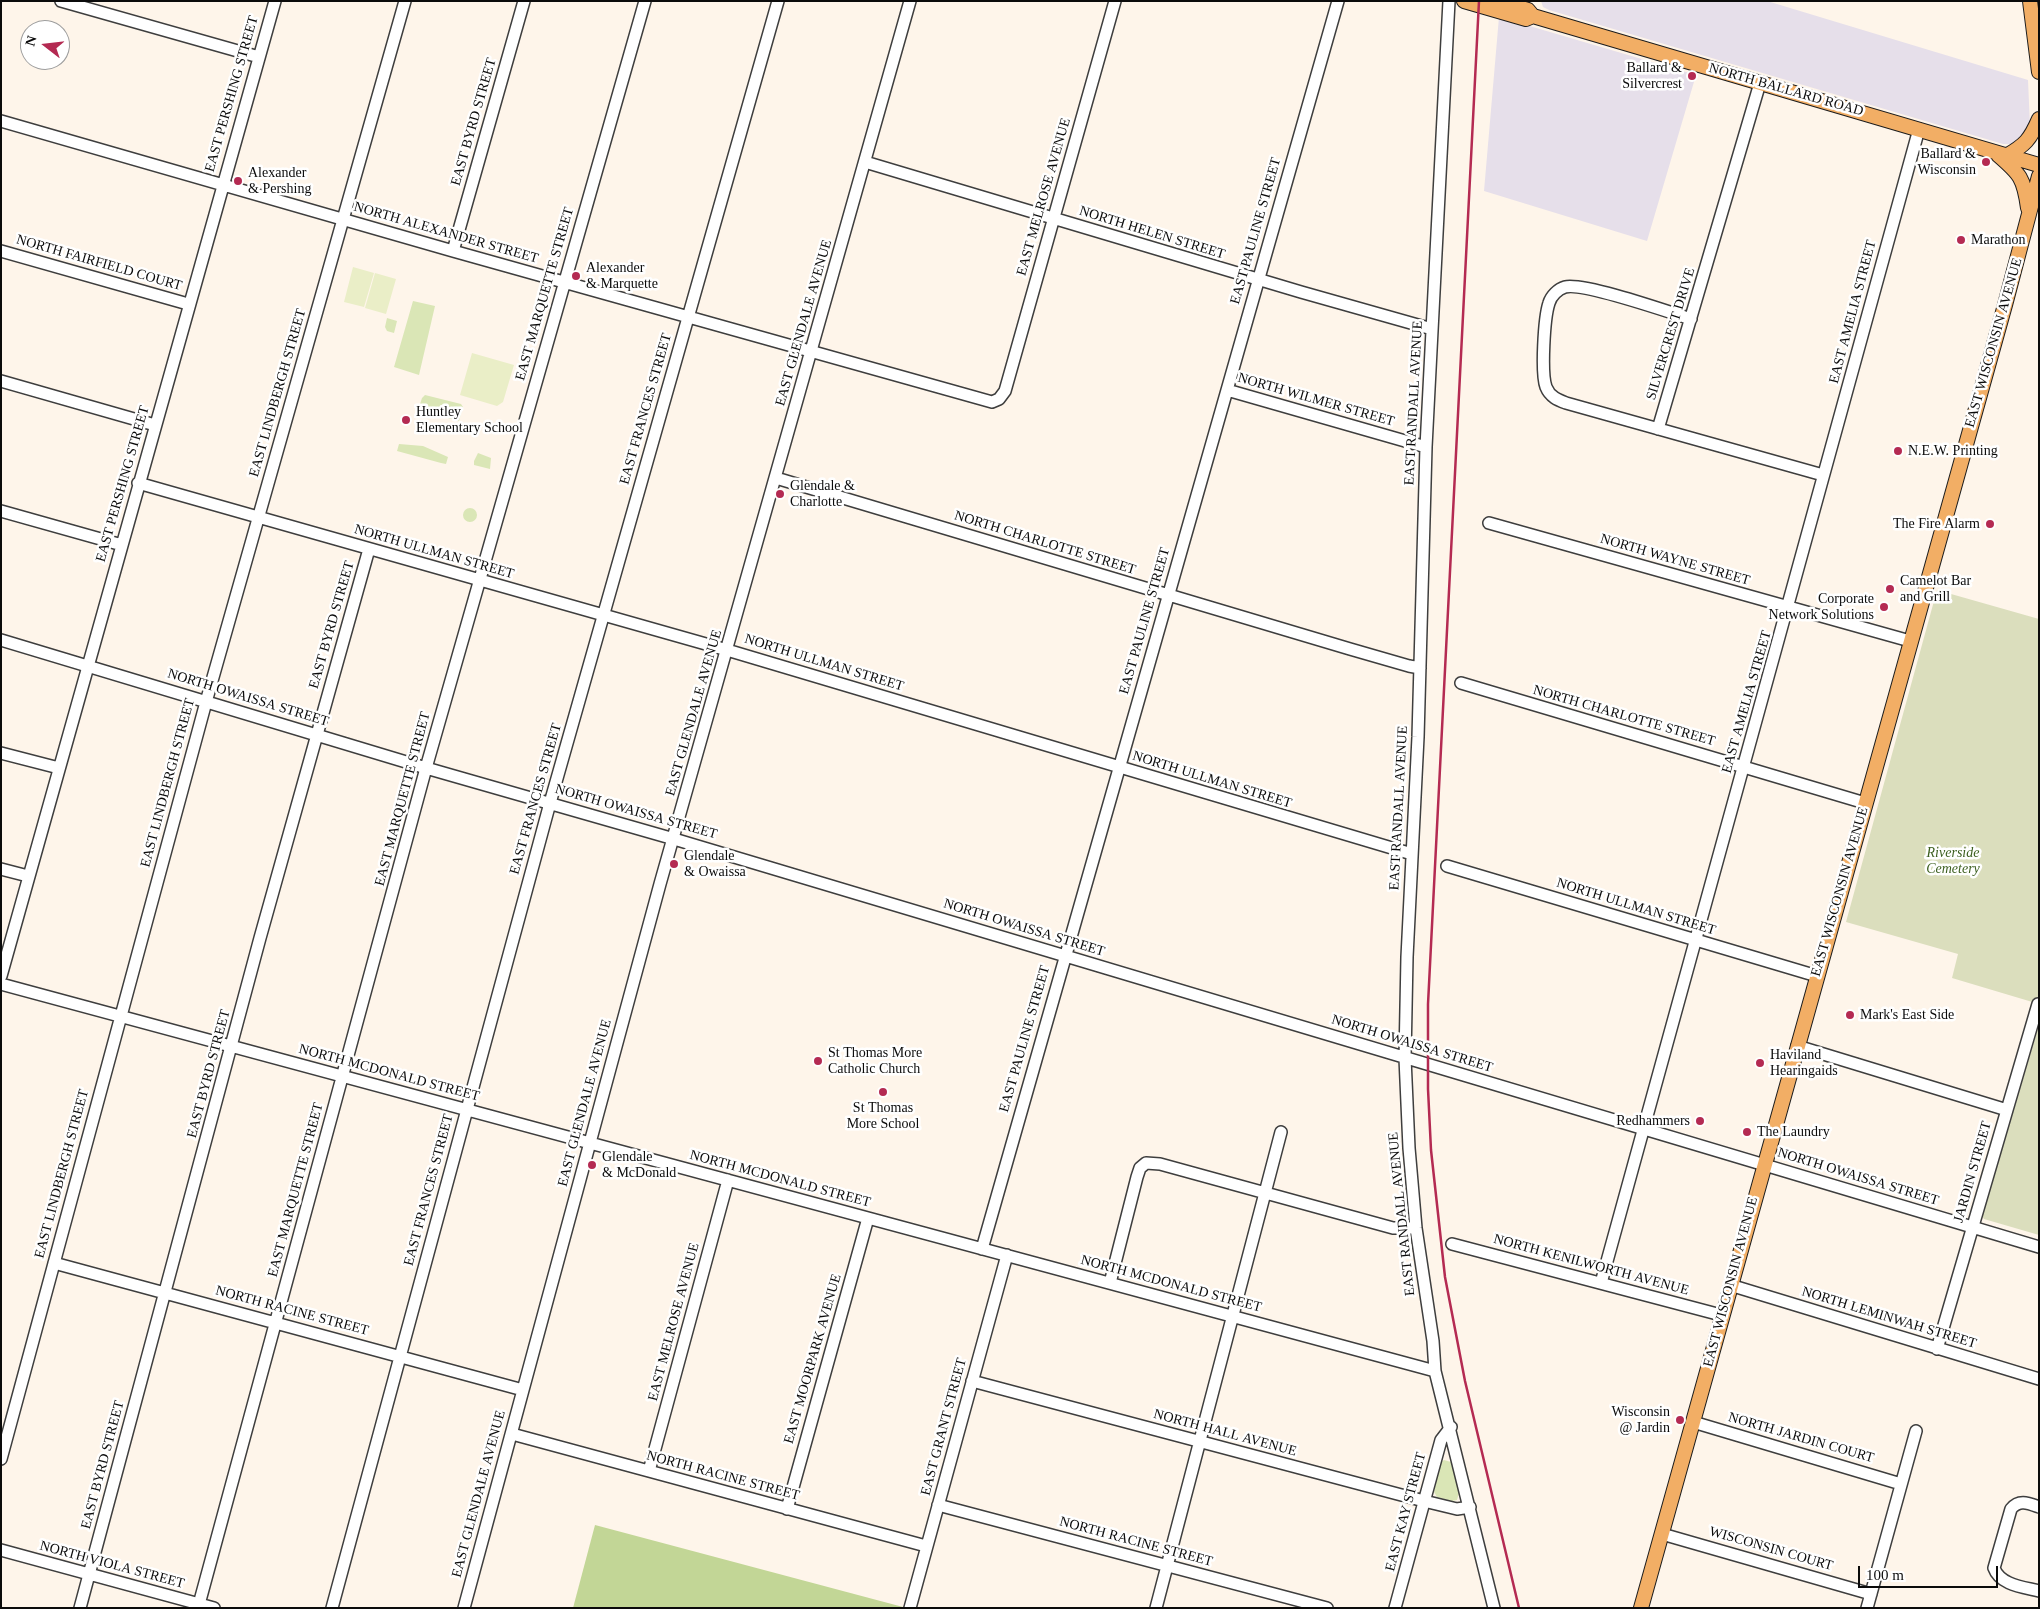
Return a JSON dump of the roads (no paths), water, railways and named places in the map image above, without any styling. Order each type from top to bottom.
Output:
[{"type":"main road","name":"NORTH BALLARD ROAD","points":[[1464,1],[1526,19],[1533,16]]},
{"type":"main road","name":"NORTH BALLARD ROAD","points":[[1498,1],[1528,10],[1533,16],[2039,165]]},
{"type":"main road","points":[[2030,1],[2039,72]]},
{"type":"main road","points":[[2029,217],[2026,191],[2021,177],[2001,154],[2027,142],[2031,138],[2039,119]]},
{"type":"main road","name":"EAST WISCONSIN AVENUE","points":[[1641,1608],[2039,176]]},
{"type":"street","points":[[61,1],[259,57]]},
{"type":"street","name":"EAST PERSHING STREET","points":[[1,976],[274,1]]},
{"type":"street","name":"EAST LINDBERGH STREET","points":[[1,1459],[206,702],[404,1]]},
{"type":"street","name":"EAST BYRD STREET","points":[[453,251],[524,1]]},
{"type":"street","name":"EAST MARQUETTE STREET","points":[[199,1606],[426,768],[645,1]]},
{"type":"street","name":"EAST FRANCES STREET","points":[[332,1608],[550,802],[778,1]]},
{"type":"street","name":"EAST GLENDALE AVENUE","points":[[464,1608],[674,839],[910,1]]},
{"type":"street","name":"EAST MELROSE AVENUE","points":[[999,399],[1005,391],[1115,1]]},
{"type":"street","name":"EAST PAULINE STREET","points":[[982,1249],[1064,956],[1338,1]]},
{"type":"street","name":"EAST RANDALL AVENUE","points":[[1449,1],[1426,447],[1420,605],[1420,668],[1407,957],[1405,1058],[1408,1148],[1416,1228],[1436,1371],[1494,1608]]},
{"type":"street","points":[[1533,16],[1534,1]]},
{"type":"street","name":"SILVERCREST DRIVE","points":[[1658,429],[1692,319],[1760,83]]},
{"type":"street","name":"NORTH ALEXANDER STREET","points":[[1,121],[342,220],[984,401],[992,402],[999,399]]},
{"type":"street","name":"EAST AMELIA STREET","points":[[1601,1283],[1789,607],[1823,475],[1919,130]]},
{"type":"street","name":"NORTH HELEN STREET","points":[[865,162],[1258,280],[1432,329]]},
{"type":"street","name":"NORTH FAIRFIELD COURT","points":[[1,251],[188,304]]},
{"type":"street","points":[[1692,319],[1588,289],[1562,288],[1550,301],[1546,319],[1544,364],[1546,387],[1550,395],[1566,403],[1823,475]]},
{"type":"street","points":[[1,381],[155,425]]},
{"type":"street","name":"NORTH WILMER STREET","points":[[1227,390],[1426,447]]},
{"type":"street","name":"NORTH CHARLOTTE STREET","points":[[776,478],[1167,595],[1420,668]]},
{"type":"street","name":"NORTH ULLMAN STREET","points":[[138,483],[727,650],[1412,854]]},
{"type":"street","points":[[1,511],[122,545]]},
{"type":"street","name":"NORTH WAYNE STREET","points":[[1489,523],[1910,641]]},
{"type":"street","name":"EAST BYRD STREET","points":[[80,1608],[231,1046],[369,549]]},
{"type":"street","name":"NORTH OWAISSA STREET","points":[[1,640],[2039,1247]]},
{"type":"street","name":"NORTH CHARLOTTE STREET","points":[[1461,683],[1865,803]]},
{"type":"street","points":[[1,752],[59,768]]},
{"type":"street","name":"NORTH ULLMAN STREET","points":[[1447,866],[1817,976]]},
{"type":"street","points":[[1,869],[28,876]]},
{"type":"street","name":"NORTH MCDONALD STREET","points":[[1,984],[1436,1371]]},
{"type":"street","name":"JARDIN STREET","points":[[1937,1349],[2038,1004]]},
{"type":"street","points":[[1797,1046],[2007,1110]]},
{"type":"street","points":[[1156,1608],[1281,1132]]},
{"type":"street","points":[[1110,1283],[1137,1177],[1143,1164],[1148,1162],[1393,1228],[1416,1228]]},
{"type":"street","name":"EAST MELROSE AVENUE","points":[[649,1471],[728,1180]]},
{"type":"street","name":"EAST MOORPARK AVENUE","points":[[787,1509],[868,1218]]},
{"type":"street","name":"NORTH KENILWORTH AVENUE","points":[[1452,1244],[1722,1315]]},
{"type":"street","name":"EAST GRANT STREET","points":[[910,1608],[1007,1255]]},
{"type":"street","name":"NORTH RACINE STREET","points":[[54,1262],[523,1390]]},
{"type":"street","name":"NORTH LEMINWAH STREET","points":[[1730,1285],[2039,1379]]},
{"type":"street","name":"NORTH HALL AVENUE","points":[[972,1381],[1424,1501],[1457,1509],[1470,1507]]},
{"type":"street","name":"NORTH JARDIN COURT","points":[[1693,1422],[1901,1484]]},
{"type":"street","name":"EAST KAY STREET","points":[[1395,1608],[1441,1440],[1451,1427]]},
{"type":"street","points":[[1868,1608],[1916,1431]]},
{"type":"street","name":"NORTH RACINE STREET","points":[[512,1434],[926,1546]]},
{"type":"street","points":[[2039,1507],[2021,1502],[2015,1504],[2011,1509],[1994,1568],[2000,1578],[2005,1581],[2039,1591]]},
{"type":"street","name":"NORTH RACINE STREET","points":[[938,1505],[1327,1608]]},
{"type":"street","name":"WISCONSIN COURT","points":[[1662,1534],[1871,1594]]},
{"type":"street","name":"NORTH VIOLA STREET","points":[[1,1550],[199,1606],[214,1608]]},
{"type":"railway","points":[[1479,1],[1428,1004],[1428,1089],[1431,1150],[1445,1277],[1465,1381],[1519,1608]]},
{"type":"place","name":"Ballard & Silvercrest","points":[[1692,76]]},
{"type":"place","name":"Ballard & Wisconsin","points":[[1986,162]]},
{"type":"place","name":"Alexander & Pershing","points":[[238,181]]},
{"type":"place","name":"Marathon","points":[[1961,240]]},
{"type":"place","name":"Alexander & Marquette","points":[[576,276]]},
{"type":"place","name":"Huntley Elementary School","points":[[406,420]]},
{"type":"place","name":"N.E.W. Printing","points":[[1898,451]]},
{"type":"place","name":"Glendale & Charlotte","points":[[780,494]]},
{"type":"place","name":"The Fire Alarm","points":[[1990,524]]},
{"type":"place","name":"Camelot Bar and Grill","points":[[1890,589]]},
{"type":"place","name":"Corporate Network Solutions","points":[[1884,607]]},
{"type":"place","name":"Glendale & Owaissa","points":[[674,864]]},
{"type":"place","name":"Mark's East Side","points":[[1850,1015]]},
{"type":"place","name":"St Thomas More Catholic Church","points":[[818,1061]]},
{"type":"place","name":"Haviland Hearingaids","points":[[1760,1063]]},
{"type":"place","name":"St Thomas More School","points":[[883,1092]]},
{"type":"place","name":"Redhammers","points":[[1700,1121]]},
{"type":"place","name":"The Laundry","points":[[1747,1132]]},
{"type":"place","name":"Glendale & McDonald","points":[[592,1165]]},
{"type":"place","name":"Wisconsin @ Jardin","points":[[1680,1420]]},
{"type":"park label","name":"Riverside Cemetery","points":[[1953,862]]}]
